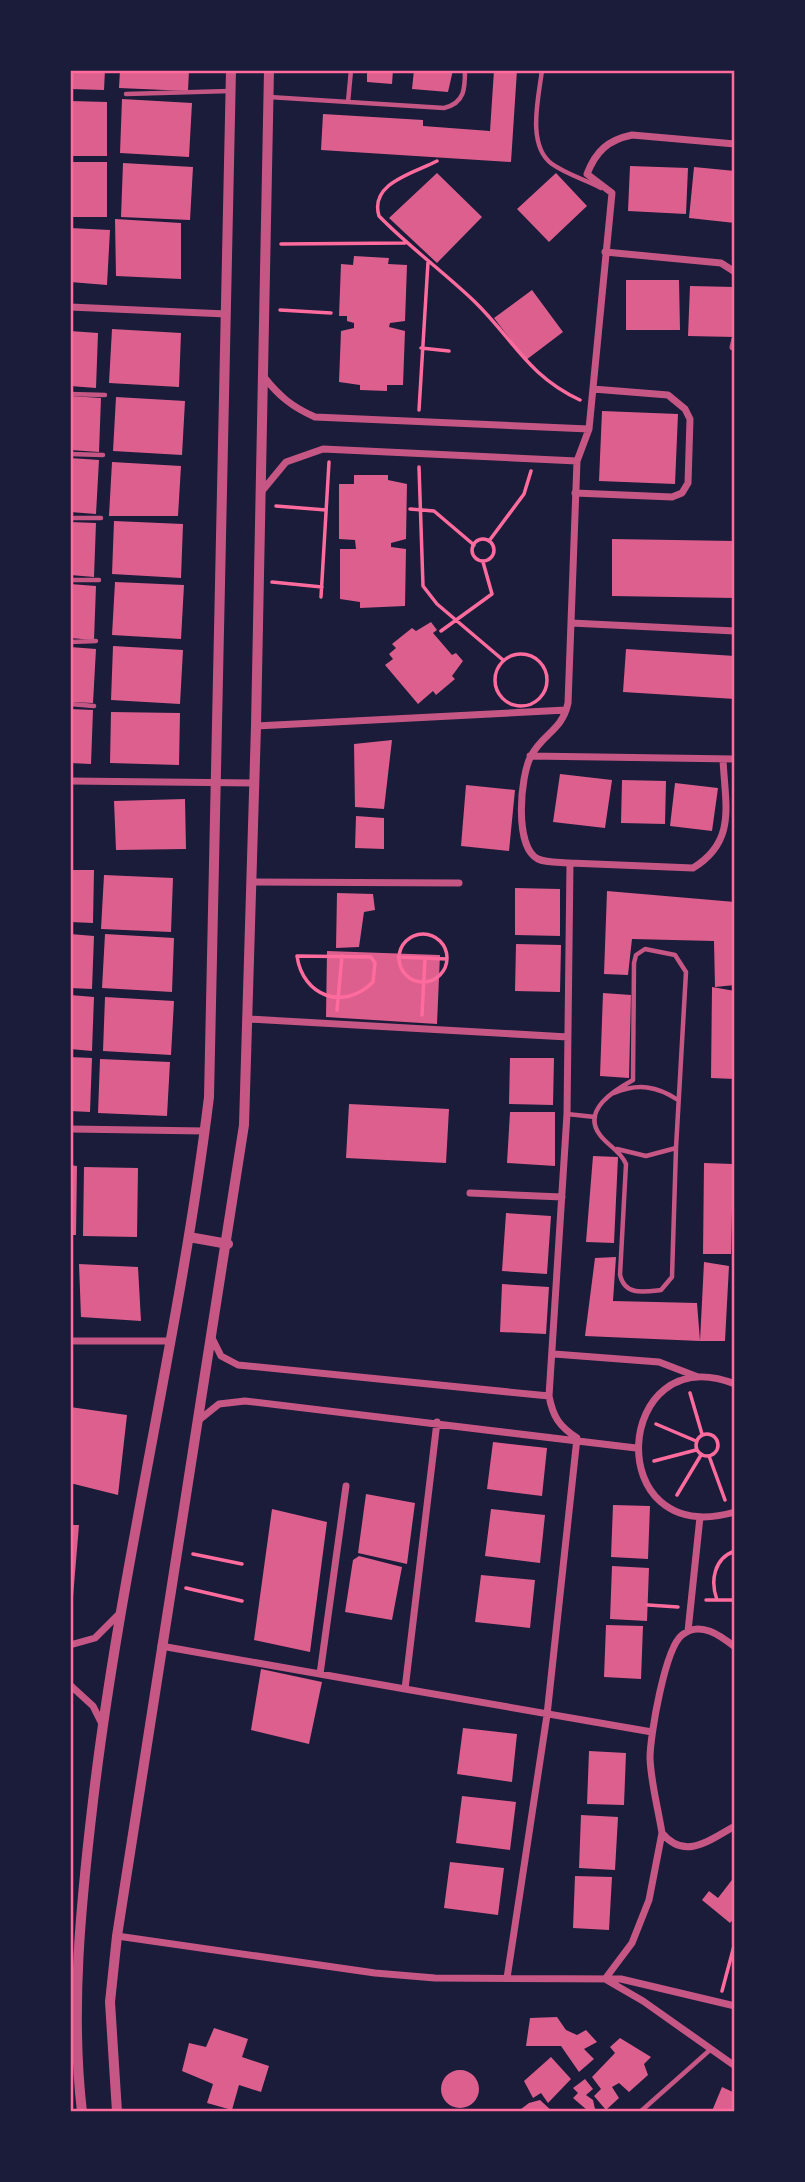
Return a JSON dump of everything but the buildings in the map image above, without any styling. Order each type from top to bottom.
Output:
[{"type":"street","points":[[82,2112],[78,2026],[79,1957],[84,1877],[102,1724],[119,1615],[189,1237],[209,1097],[231,70]]},
{"type":"street","points":[[117,2112],[110,2002],[117,1936],[161,1646],[228,1244],[244,1125],[256,726],[269,70]]},
{"type":"street","points":[[723,759],[723,840],[709,858],[693,868],[570,863],[538,859],[526,848],[521,833],[530,756],[561,724],[566,710],[577,461],[589,429],[612,193],[587,174],[598,153],[617,139],[632,135],[735,144]]},
{"type":"street","points":[[606,252],[721,263],[735,272]]},
{"type":"street","points":[[70,307],[226,314]]},
{"type":"street","points":[[733,347],[735,338]]},
{"type":"street","points":[[264,376],[277,394],[295,408],[315,417],[589,429]]},
{"type":"street","points":[[575,493],[672,497],[682,493],[688,483],[690,419],[678,401],[658,393],[593,389]]},
{"type":"street","points":[[261,491],[286,462],[304,453],[329,449],[577,461]]},
{"type":"street","points":[[571,623],[735,631]]},
{"type":"street","points":[[256,726],[566,710]]},
{"type":"street","points":[[530,756],[735,759]]},
{"type":"street","points":[[70,781],[254,783]]},
{"type":"street","points":[[570,863],[567,1114],[554,1354],[549,1396],[553,1415],[561,1427],[577,1438]]},
{"type":"street","points":[[252,882],[460,883]]},
{"type":"street","points":[[248,1019],[335,1026],[568,1037]]},
{"type":"street","points":[[70,1129],[205,1131]]},
{"type":"street","points":[[470,1193],[562,1197]]},
{"type":"street","points":[[189,1237],[228,1244]]},
{"type":"street","points":[[212,1338],[221,1356],[238,1365],[549,1396]]},
{"type":"street","points":[[70,1341],[169,1341]]},
{"type":"street","points":[[554,1354],[659,1362],[698,1377],[721,1378],[735,1384]]},
{"type":"street","points":[[698,1377],[660,1394],[643,1419],[636,1447],[639,1465],[652,1492],[670,1508],[700,1517],[716,1518],[733,1513]]},
{"type":"street","points":[[199,1420],[219,1404],[232,1401],[437,1422],[636,1447]]},
{"type":"street","points":[[405,1689],[437,1422]]},
{"type":"street","points":[[508,1978],[547,1715],[577,1438]]},
{"type":"street","points":[[320,1674],[346,1486]]},
{"type":"street","points":[[688,1631],[700,1517]]},
{"type":"street","points":[[70,1645],[95,1638],[119,1615]]},
{"type":"street","points":[[605,1979],[632,1943],[649,1900],[662,1833],[650,1759],[652,1732],[660,1692],[678,1639],[688,1631],[705,1629],[715,1632],[735,1647]]},
{"type":"street","points":[[161,1646],[652,1732]]},
{"type":"street","points":[[70,1685],[93,1706],[102,1724]]},
{"type":"street","points":[[662,1833],[676,1846],[696,1847],[735,1826]]},
{"type":"street","points":[[117,1936],[376,1973],[435,1978],[605,1979],[636,1982],[735,2007]]},
{"type":"street","points":[[605,1979],[643,2001],[735,2066]]},
{"type":"lane","points":[[348,102],[351,70]]},
{"type":"lane","points":[[268,97],[450,107],[463,94],[465,70]]},
{"type":"lane","points":[[542,70],[536,124],[542,151],[550,163],[612,193]]},
{"type":"lane","points":[[126,94],[230,91]]},
{"type":"lane","points":[[70,394],[105,395]]},
{"type":"lane","points":[[70,454],[103,455]]},
{"type":"lane","points":[[70,518],[101,518]]},
{"type":"lane","points":[[70,580],[99,580]]},
{"type":"lane","points":[[70,642],[96,641]]},
{"type":"lane","points":[[70,704],[94,706]]},
{"type":"lane","points":[[645,950],[675,955],[686,972],[679,1100],[672,1277],[661,1290],[633,1291],[624,1286],[620,1275],[626,1164],[616,1149],[600,1136],[595,1117],[602,1100],[633,1080],[634,963],[638,952],[645,950]]},
{"type":"lane","points":[[611,1095],[628,1088],[646,1086],[664,1091],[679,1100]]},
{"type":"lane","points":[[567,1114],[595,1117]]},
{"type":"lane","points":[[616,1149],[646,1156],[676,1148]]},
{"type":"lane","points":[[639,2112],[711,2049]]},
{"type":"path","points":[[437,162],[385,188],[377,201],[379,216],[405,243],[486,314],[538,374],[558,390],[591,406]]},
{"type":"path","points":[[266,244],[405,243]]},
{"type":"path","points":[[418,423],[428,262]]},
{"type":"path","points":[[265,309],[331,313]]},
{"type":"path","points":[[421,348],[449,351]]},
{"type":"path","points":[[321,597],[329,449]]},
{"type":"path","points":[[418,452],[423,586],[429,596],[503,660]]},
{"type":"path","points":[[489,541],[524,494],[535,459]]},
{"type":"path","points":[[261,505],[326,510]]},
{"type":"path","points":[[410,509],[434,511],[474,545],[474,556],[484,562],[492,594],[441,631]]},
{"type":"path","points":[[474,545],[484,539],[489,541],[495,551],[493,556],[484,562]]},
{"type":"path","points":[[259,581],[322,587]]},
{"type":"path","points":[[520,653],[530,655],[544,667],[547,684],[538,700],[521,707],[504,701],[498,693],[495,675],[503,660],[520,653]]},
{"type":"path","points":[[428,934],[442,943],[447,958],[441,974],[423,982],[410,979],[404,973],[398,957],[404,942],[411,936],[428,934]]},
{"type":"path","points":[[297,956],[371,957],[375,972],[373,982],[364,991],[339,999],[314,991],[305,981],[297,956]]},
{"type":"path","points":[[335,1026],[342,956]]},
{"type":"path","points":[[398,957],[447,958]]},
{"type":"path","points":[[422,1029],[425,958]]},
{"type":"path","points":[[686,1381],[702,1434]]},
{"type":"path","points":[[643,1419],[696,1441]]},
{"type":"path","points":[[702,1434],[713,1435],[718,1444],[718,1450],[709,1456],[701,1455],[696,1450],[696,1441],[702,1434]]},
{"type":"path","points":[[639,1465],[696,1450]]},
{"type":"path","points":[[670,1508],[701,1455]]},
{"type":"path","points":[[709,1456],[733,1513]]},
{"type":"path","points":[[177,1551],[242,1564]]},
{"type":"path","points":[[717,1600],[713,1590],[716,1568],[726,1555],[735,1551]]},
{"type":"path","points":[[172,1584],[242,1601]]},
{"type":"path","points":[[648,1605],[735,1600]]},
{"type":"path","points":[[719,2002],[734,1945]]}]
